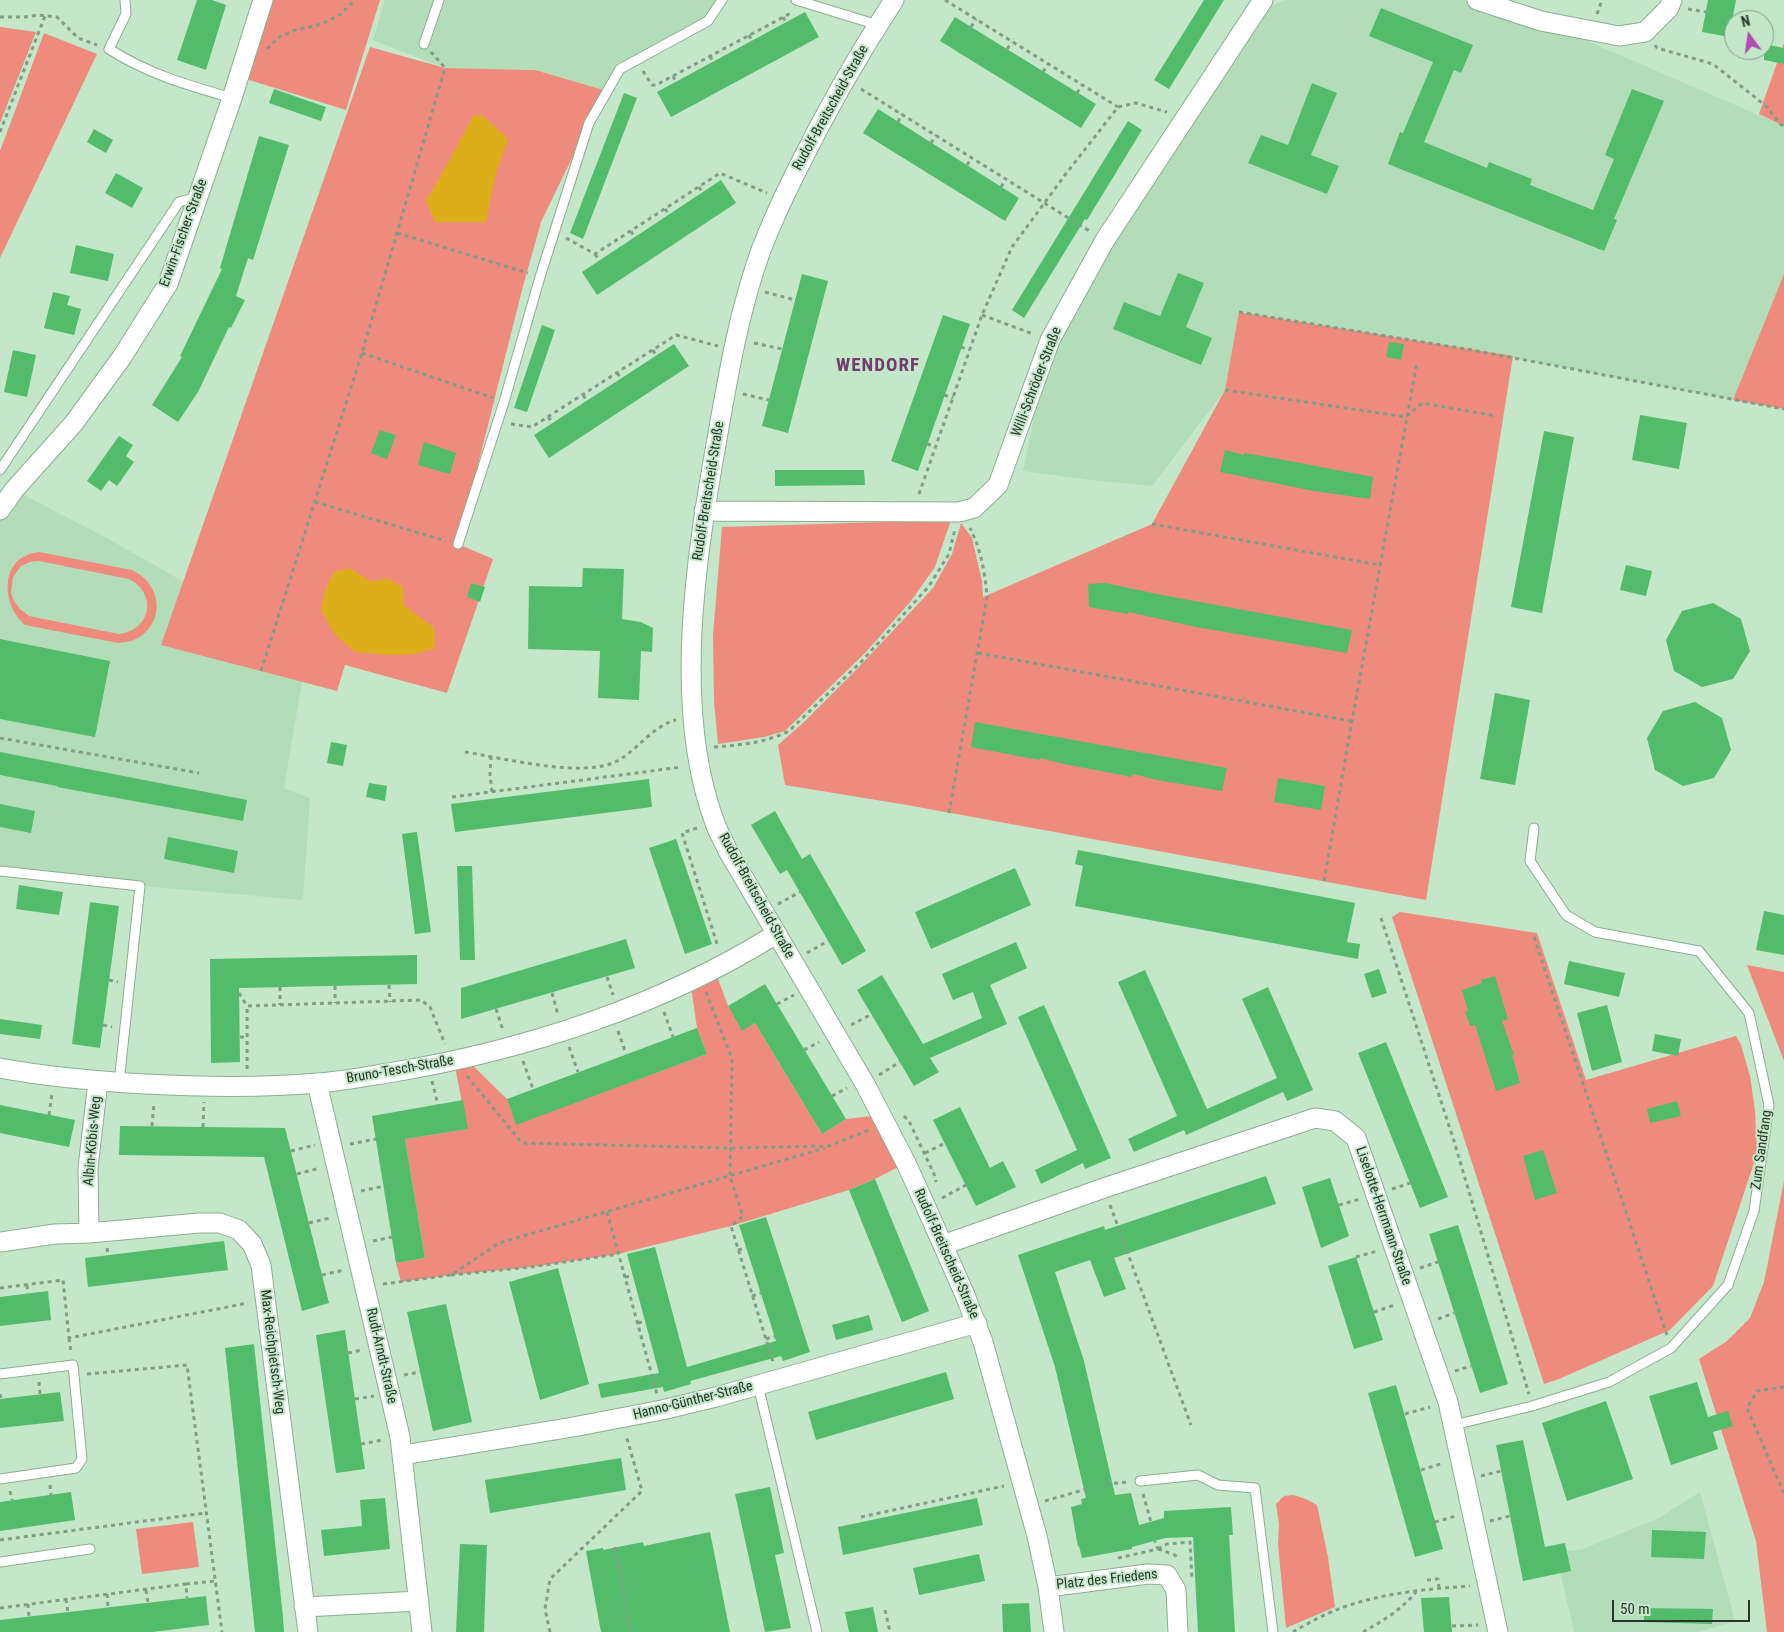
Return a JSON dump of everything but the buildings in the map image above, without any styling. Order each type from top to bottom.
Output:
[{"type":"street","name":"Erwin-Fischer-Straße","points":[[0,510],[14,490],[74,423],[122,357],[168,284],[232,98],[263,0]]},
{"type":"street","name":"Rudolf-Breitscheid-Straße","points":[[894,0],[816,130],[782,200],[761,251],[750,288],[725,390],[704,511],[692,636],[694,716],[706,751],[715,822],[728,851],[865,1084],[943,1245],[976,1323],[993,1375],[1037,1536],[1048,1586],[1054,1632]]},
{"type":"street","name":"Willi-Schröder-Straße","points":[[704,511],[959,512],[974,508],[998,485],[1050,340],[1105,240],[1263,0]]},
{"type":"street","points":[[1477,0],[1542,21],[1619,36],[1645,32],[1669,8],[1672,0]]},
{"type":"street","name":"Bruno-Tesch-Straße","points":[[0,1068],[55,1077],[204,1087],[247,1087],[341,1081],[454,1061],[517,1045],[612,1014],[657,996],[699,976],[750,950],[776,934]]},
{"type":"street","name":"Albin-Köbis-Weg","points":[[89,1233],[88,1168],[98,1081]]},
{"type":"street","name":"Rudi-Arndt-Straße","points":[[317,1083],[403,1455],[422,1632]]},
{"type":"street","name":"Liselotte-Herrmann-Straße","points":[[943,1245],[1104,1188],[1315,1118],[1335,1121],[1356,1138],[1448,1402],[1497,1628]]},
{"type":"street","name":"Max-Reichpietsch-Weg","points":[[89,1233],[199,1223],[220,1223],[239,1230],[252,1244],[261,1265],[308,1632]]},
{"type":"street","points":[[0,1242],[55,1234],[89,1233]]},
{"type":"street","name":"Hanno-Günther-Straße","points":[[403,1455],[573,1428],[662,1410],[778,1380],[976,1323]]},
{"type":"street","name":"Platz des Friedens","points":[[1048,1586],[1148,1574],[1167,1574],[1176,1590],[1178,1632]]},
{"type":"street","points":[[304,1607],[419,1601]]},
{"type":"lane","points":[[125,0],[126,14],[108,49],[128,61],[174,82],[232,98]]},
{"type":"lane","points":[[424,44],[439,0]]},
{"type":"lane","points":[[458,544],[504,402],[540,277],[589,123],[620,69],[708,21],[722,0]]},
{"type":"lane","points":[[796,0],[878,25]]},
{"type":"lane","points":[[0,470],[180,202],[197,197]]},
{"type":"lane","name":"Zum Sandfang","points":[[1454,1425],[1532,1406],[1609,1382],[1671,1348],[1728,1285],[1754,1211],[1769,1105],[1748,1013],[1699,951],[1595,932],[1566,915],[1530,861],[1534,828]]},
{"type":"lane","points":[[0,871],[140,886],[118,1082]]},
{"type":"lane","points":[[0,1374],[73,1365],[82,1459],[76,1468],[0,1479]]},
{"type":"lane","points":[[758,1385],[817,1632]]},
{"type":"lane","points":[[1140,1481],[1198,1475],[1218,1485],[1255,1488],[1273,1632]]},
{"type":"lane","points":[[0,1562],[90,1549]]},
{"type":"path","points":[[266,50],[279,36],[322,24],[341,14],[355,0]]},
{"type":"path","points":[[945,0],[1118,107]]},
{"type":"path","points":[[636,60],[652,85],[656,85],[808,4]]},
{"type":"path","points":[[0,17],[38,15],[57,18],[78,38],[108,49]]},
{"type":"path","points":[[0,132],[45,16]]},
{"type":"path","points":[[783,17],[786,22]]},
{"type":"path","points":[[971,27],[976,19]]},
{"type":"path","points":[[1645,32],[1657,48],[1713,64],[1766,106],[1780,124],[1784,126]]},
{"type":"path","points":[[749,35],[752,41]]},
{"type":"path","points":[[1007,49],[1012,42]]},
{"type":"path","points":[[261,671],[362,353],[445,68],[424,44]]},
{"type":"path","points":[[710,56],[713,62]]},
{"type":"path","points":[[1043,72],[1048,64]]},
{"type":"path","points":[[672,76],[676,82]]},
{"type":"path","points":[[845,79],[1105,240]]},
{"type":"path","points":[[1077,93],[1082,85]]},
{"type":"path","points":[[913,511],[982,315],[1012,247],[1118,107],[1136,102],[1187,118]]},
{"type":"path","points":[[898,122],[902,114]]},
{"type":"path","points":[[931,143],[936,135]]},
{"type":"path","points":[[967,165],[972,158]]},
{"type":"path","points":[[596,254],[720,173],[782,200]]},
{"type":"path","points":[[1001,186],[1006,179]]},
{"type":"path","points":[[699,187],[702,192]]},
{"type":"path","points":[[665,209],[669,214]]},
{"type":"path","points":[[554,232],[596,254],[599,260]]},
{"type":"path","points":[[631,232],[634,237]]},
{"type":"path","points":[[397,233],[540,277]]},
{"type":"path","points":[[750,288],[795,300]]},
{"type":"path","points":[[1239,312],[1481,351],[1784,409]]},
{"type":"path","points":[[982,315],[1050,340]]},
{"type":"path","points":[[498,421],[532,428],[676,335],[782,349]]},
{"type":"path","points":[[961,347],[969,350]]},
{"type":"path","points":[[653,350],[656,356]]},
{"type":"path","points":[[362,353],[504,402]]},
{"type":"path","points":[[1324,881],[1417,362]]},
{"type":"path","points":[[618,373],[621,378]]},
{"type":"path","points":[[725,390],[769,400]]},
{"type":"path","points":[[1225,390],[1406,417],[1422,403],[1496,416]]},
{"type":"path","points":[[583,395],[587,401]]},
{"type":"path","points":[[944,395],[952,398]]},
{"type":"path","points":[[548,418],[552,423]]},
{"type":"path","points":[[927,444],[936,447]]},
{"type":"path","points":[[315,502],[458,544]]},
{"type":"path","points":[[452,797],[622,776],[706,751],[754,744],[789,732],[863,660],[929,586],[949,554],[959,512],[966,518],[979,545],[985,570],[987,597],[948,813]]},
{"type":"path","points":[[1152,524],[1380,565]]},
{"type":"path","points":[[978,653],[1352,721]]},
{"type":"path","points":[[466,752],[570,769],[598,768],[617,761],[666,723],[694,716]]},
{"type":"path","points":[[0,738],[199,772]]},
{"type":"path","points":[[491,756],[492,792]]},
{"type":"path","points":[[622,776],[623,782]]},
{"type":"path","points":[[574,782],[574,788]]},
{"type":"path","points":[[525,788],[526,795]]},
{"type":"path","points":[[476,794],[477,801]]},
{"type":"path","points":[[715,822],[682,833],[705,917],[723,964]]},
{"type":"path","points":[[685,865],[692,864]]},
{"type":"path","points":[[1381,918],[1454,1141],[1532,1406]]},
{"type":"path","points":[[1534,937],[1671,1348]]},
{"type":"path","points":[[699,976],[732,1059],[730,1176],[743,1216],[731,1226],[778,1380]]},
{"type":"path","points":[[389,985],[390,1002]]},
{"type":"path","points":[[334,986],[335,1003]]},
{"type":"path","points":[[280,987],[280,1005]]},
{"type":"path","points":[[239,993],[246,1006],[247,1087]]},
{"type":"path","points":[[657,996],[674,1037]]},
{"type":"path","points":[[246,1006],[421,1000],[430,1007],[454,1061],[522,1143],[730,1148],[829,1146]]},
{"type":"path","points":[[612,1014],[626,1054]]},
{"type":"path","points":[[835,1034],[872,1014]]},
{"type":"path","points":[[240,1036],[247,1037]]},
{"type":"path","points":[[517,1045],[533,1089]]},
{"type":"path","points":[[877,1076],[900,1062]]},
{"type":"path","points":[[152,1126],[156,1085]]},
{"type":"path","points":[[203,1127],[204,1087]]},
{"type":"path","points":[[450,1275],[499,1243],[829,1146],[886,1124]]},
{"type":"path","points":[[332,1147],[376,1139]]},
{"type":"path","points":[[925,1153],[944,1143]]},
{"type":"path","points":[[940,1199],[966,1185]]},
{"type":"path","points":[[344,1195],[384,1186]]},
{"type":"path","points":[[1104,1188],[1192,1426]]},
{"type":"path","points":[[607,1212],[662,1410]]},
{"type":"path","points":[[738,1250],[746,1248]]},
{"type":"path","points":[[365,1287],[450,1275],[531,1267],[618,1254]]},
{"type":"path","points":[[625,1278],[633,1276]]},
{"type":"path","points":[[0,1288],[63,1280],[68,1338],[265,1300]]},
{"type":"path","points":[[27,1284],[28,1294]]},
{"type":"path","points":[[752,1296],[761,1293]]},
{"type":"path","points":[[638,1323],[645,1321]]},
{"type":"path","points":[[766,1339],[775,1336]]},
{"type":"path","points":[[74,1375],[187,1365],[222,1632]]},
{"type":"path","points":[[650,1370],[657,1368]]},
{"type":"path","points":[[1784,1387],[1757,1391],[1747,1408],[1784,1494]]},
{"type":"path","points":[[0,1394],[1,1399]]},
{"type":"path","points":[[1405,1414],[1448,1402]]},
{"type":"path","points":[[550,1632],[545,1608],[550,1578],[642,1491],[621,1418]]},
{"type":"path","points":[[861,1517],[1022,1482]]},
{"type":"path","points":[[1045,1501],[1090,1488]]},
{"type":"path","points":[[0,1540],[206,1513]]},
{"type":"path","points":[[615,1547],[631,1632]]},
{"type":"path","points":[[1427,1580],[1438,1579],[1440,1588]]},
{"type":"path","points":[[0,1608],[215,1581]]},
{"type":"path","points":[[186,1584],[187,1598]]},
{"type":"path","points":[[1293,1632],[1341,1608],[1367,1601],[1417,1591],[1470,1586]]},
{"type":"path","points":[[146,1590],[148,1603]]},
{"type":"path","points":[[1363,1632],[1407,1603],[1417,1591]]},
{"type":"path","points":[[107,1594],[108,1608]]},
{"type":"path","points":[[66,1599],[68,1613]]},
{"type":"path","points":[[28,1604],[29,1617]]},
{"type":"path","points":[[885,1610],[890,1632]]},
{"type":"path","points":[[1452,1626],[1497,1628]]},
{"type":"shaded area","points":[[272,0],[380,0],[346,110],[246,79]]},
{"type":"shaded area","points":[[385,0],[722,0],[708,21],[620,69],[607,91],[535,70],[445,68],[373,40]]},
{"type":"shaded area","points":[[1286,0],[1477,0],[1541,21],[1784,126],[1784,274],[1733,400],[1472,350],[1240,312],[1225,390],[1152,486],[1023,471],[1050,340],[1257,11]]},
{"type":"shaded area","points":[[0,27],[36,32],[0,123]]},
{"type":"shaded area","points":[[44,33],[97,54],[0,258],[0,151]]},
{"type":"shaded area","points":[[1784,43],[1784,126],[1759,114]]},
{"type":"shaded area","points":[[370,47],[445,68],[535,70],[607,91],[589,123],[541,222],[522,290],[458,544],[493,559],[447,693],[345,665],[337,691],[161,645]]},
{"type":"shaded area","points":[[482,115],[508,139],[495,176],[486,222],[435,222],[426,201],[473,116]]},
{"type":"shaded area","points":[[1784,274],[1784,409],[1733,400]]},
{"type":"shaded area","points":[[1239,312],[1513,356],[1426,900],[907,805],[785,785],[778,745],[858,668],[933,588],[952,554],[961,523],[972,538],[982,581],[983,597],[1152,524],[1225,390]]},
{"type":"shaded area","points":[[14,490],[105,537],[184,582],[162,645],[302,682],[284,788],[310,798],[303,900],[140,886],[0,871],[0,510]]},
{"type":"shaded area","points":[[951,520],[935,567],[911,601],[866,652],[785,731],[764,737],[718,744],[714,702],[713,635],[722,527]]},
{"type":"shaded area","points":[[39,552],[132,570],[142,576],[155,594],[157,605],[152,625],[134,640],[118,643],[25,625],[11,605],[8,582],[11,571],[17,562],[26,555]],"holes":[[[39,561],[129,579],[144,593],[147,611],[144,619],[138,626],[130,631],[119,634],[29,616],[20,609],[11,593],[13,577],[21,566],[30,562]]]},
{"type":"shaded area","points":[[349,568],[372,582],[387,578],[403,587],[404,605],[434,628],[435,648],[416,654],[388,655],[355,652],[335,635],[321,610],[325,590],[334,572]]},
{"type":"shaded area","points":[[1400,912],[1537,933],[1586,1080],[1736,1036],[1741,1045],[1750,1076],[1755,1111],[1757,1154],[1713,1286],[1670,1330],[1544,1384],[1392,917]]},
{"type":"shaded area","points":[[1747,965],[1784,972],[1784,1061]]},
{"type":"shaded area","points":[[714,968],[728,1006],[742,1030],[755,1023],[822,1134],[846,1119],[881,1115],[906,1163],[849,1190],[731,1226],[618,1254],[531,1267],[401,1282],[396,1263],[425,1258],[405,1139],[467,1129],[454,1061],[465,1058],[507,1099],[516,1124],[707,1054],[697,1028],[690,980]]},
{"type":"shaded area","points":[[1784,1181],[1784,1632],[1767,1632],[1756,1541],[1699,1359],[1727,1341],[1750,1318],[1764,1282]]},
{"type":"shaded area","points":[[1700,1492],[1735,1621],[1699,1632],[1574,1632],[1556,1553],[1583,1549],[1659,1518]]},
{"type":"shaded area","points":[[1293,1495],[1317,1505],[1328,1557],[1335,1607],[1286,1628],[1276,1504],[1284,1496]]},
{"type":"shaded area","points":[[193,1522],[199,1567],[142,1574],[136,1529]]},
{"type":"district","name":"WENDORF","points":[[878,366]]}]
